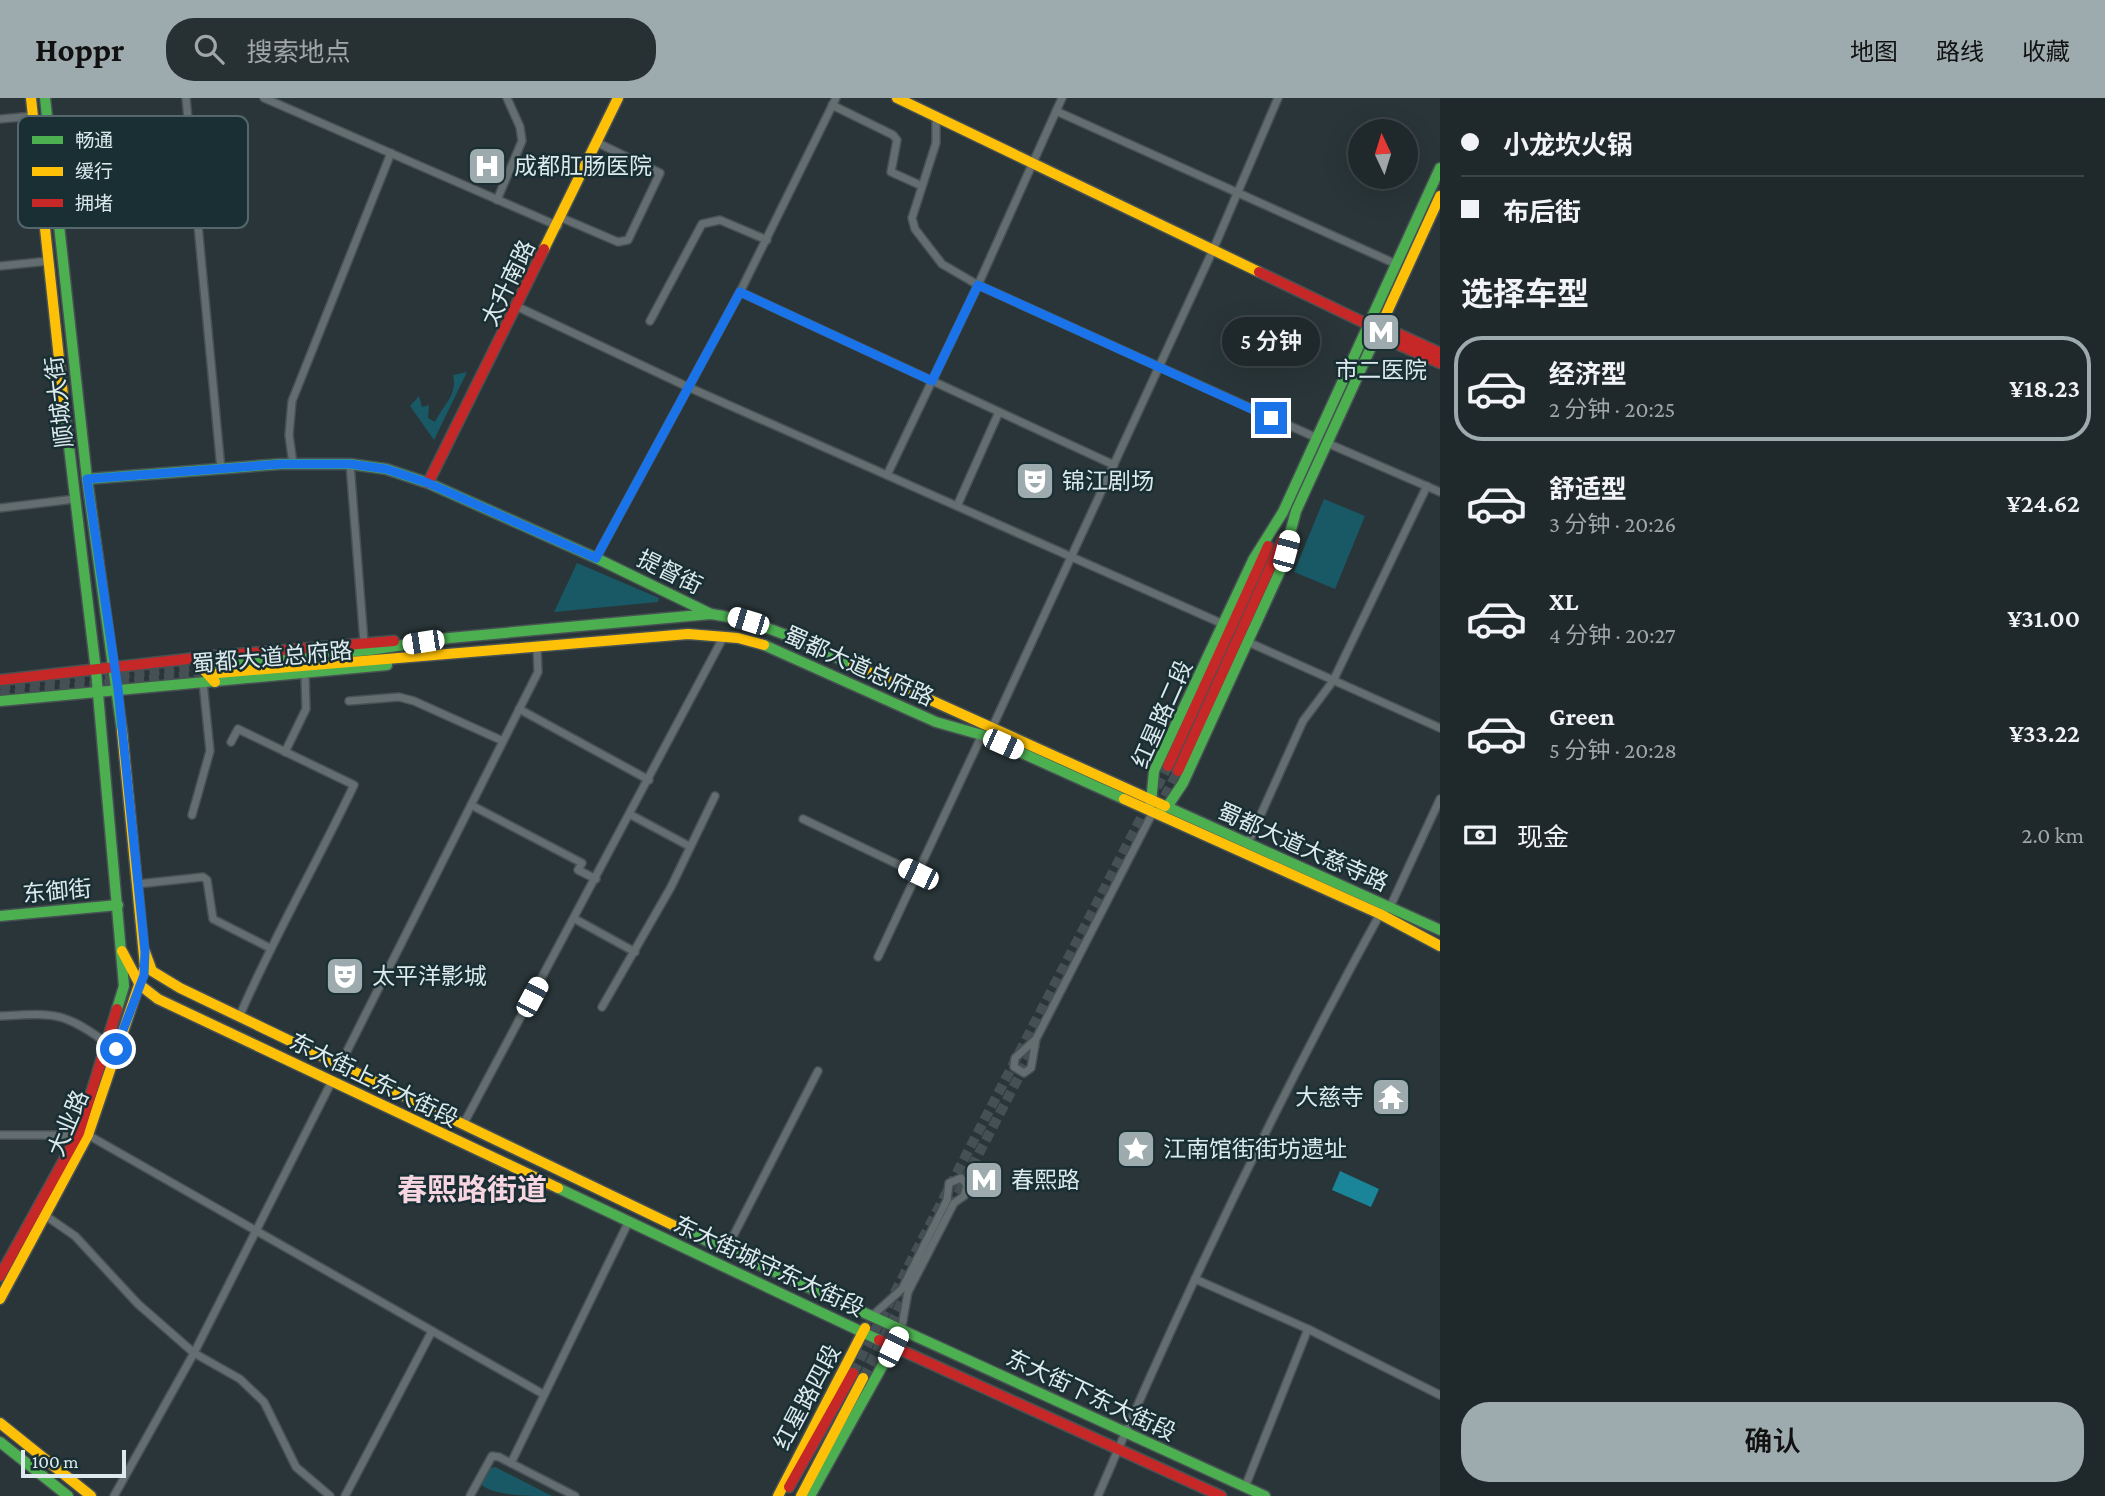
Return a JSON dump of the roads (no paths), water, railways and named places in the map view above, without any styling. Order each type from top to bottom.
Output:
[{"type":"main road","name":"顺城大街","points":[[31,98],[33,116]]},
{"type":"main road","name":"顺城大街","points":[[45,98],[47,116]]},
{"type":"main road","name":"太升南路","points":[[428,483],[560,222],[618,98]]},
{"type":"main road","points":[[897,98],[1369,326],[1440,353]]},
{"type":"main road","name":"红星路二段","points":[[1153,812],[1150,799],[1154,771],[1253,560],[1283,512],[1440,168]]},
{"type":"main road","name":"红星路二段","points":[[1167,807],[1183,783],[1280,572],[1296,512],[1440,196]]},
{"type":"main road","name":"顺城大街","points":[[45,228],[96,671],[122,951]]},
{"type":"main road","name":"顺城大街","points":[[59,228],[87,479],[118,689],[145,952]]},
{"type":"main road","points":[[1379,330],[1440,363]]},
{"type":"main road","name":"提督街","points":[[87,479],[293,464],[350,464],[386,469],[428,483],[596,558],[711,614]]},
{"type":"main road","points":[[1283,512],[1173,768],[1296,512]]},
{"type":"main road","name":"蜀都大道总府路","points":[[0,701],[204,682],[216,669],[364,642],[449,638],[711,614],[734,617],[773,629],[1150,799]]},
{"type":"main road","name":"蜀都大道总府路","points":[[216,669],[449,654],[688,634],[724,636],[763,645],[936,722],[982,735],[1153,812]]},
{"type":"main road","name":"蜀都大道总府路","points":[[216,669],[449,638]]},
{"type":"main road","name":"蜀都大道总府路","points":[[0,680],[115,669],[216,669],[305,674],[449,654]]},
{"type":"main road","name":"蜀都大道大慈寺路","points":[[1150,799],[1440,930]]},
{"type":"main road","points":[[1153,812],[1167,807]]},
{"type":"main road","name":"蜀都大道大慈寺路","points":[[1153,812],[1380,914],[1440,946]]},
{"type":"main road","name":"东御街","points":[[0,916],[118,905]]},
{"type":"main road","name":"大业路","points":[[0,1276],[83,1134],[124,986],[122,951]]},
{"type":"main road","name":"东大街上东大街段","points":[[122,951],[140,985],[158,999],[193,1013],[331,1083],[629,1222]]},
{"type":"main road","name":"大业路","points":[[0,1298],[46,1216],[83,1134],[140,985],[145,952]]},
{"type":"main road","name":"东大街上东大街段","points":[[145,952],[152,971],[159,977],[639,1208]]},
{"type":"main road","points":[[193,1013],[190,1004],[193,998],[201,997]]},
{"type":"main road","name":"东大街城守东大街段","points":[[639,1208],[901,1331]]},
{"type":"main road","name":"东大街城守东大街段","points":[[629,1222],[893,1347]]},
{"type":"main road","name":"红星路四段","points":[[778,1496],[872,1316]]},
{"type":"main road","points":[[810,1496],[901,1331]]},
{"type":"main road","name":"东大街下东大街段","points":[[901,1331],[1265,1496]]},
{"type":"main road","name":"东大街下东大街段","points":[[893,1347],[1221,1496]]},
{"type":"main road","points":[[784,1496],[853,1373]]},
{"type":"main road","points":[[801,1496],[863,1378]]},
{"type":"main road","points":[[0,1423],[91,1496]]},
{"type":"main road","points":[[0,1442],[68,1496]]},
{"type":"street","points":[[186,98],[188,116]]},
{"type":"street","points":[[264,98],[498,200],[618,242],[628,240],[660,173],[598,143]]},
{"type":"street","points":[[498,200],[522,141],[520,127],[507,98]]},
{"type":"street","points":[[887,475],[978,285],[1062,98]]},
{"type":"street","points":[[992,728],[1213,250],[1278,98]]},
{"type":"street","points":[[596,558],[740,292],[834,102],[893,135],[897,140],[891,172],[922,186]]},
{"type":"street","points":[[1056,111],[1396,264]]},
{"type":"street","points":[[0,119],[18,117]]},
{"type":"street","points":[[936,122],[936,143],[912,218],[915,229],[942,264],[978,285],[1317,438]]},
{"type":"street","points":[[293,464],[289,435],[292,401],[314,338],[391,153]]},
{"type":"street","points":[[650,321],[702,224],[720,220],[767,240]]},
{"type":"street","points":[[198,228],[220,469]]},
{"type":"street","points":[[0,266],[49,261]]},
{"type":"street","points":[[740,292],[1114,466]]},
{"type":"street","points":[[517,307],[688,387],[1223,624]]},
{"type":"street","points":[[957,506],[999,412]]},
{"type":"street","points":[[1327,443],[1440,492]]},
{"type":"street","points":[[350,464],[364,642]]},
{"type":"street","points":[[1248,843],[1303,721],[1332,681],[1427,486]]},
{"type":"street","points":[[0,508],[75,499]]},
{"type":"street","points":[[464,1123],[631,815],[724,636]]},
{"type":"street","points":[[1248,642],[1440,728]]},
{"type":"street","points":[[341,1063],[538,672],[537,647]]},
{"type":"street","points":[[285,752],[306,709],[305,674]]},
{"type":"street","points":[[192,815],[210,751],[204,682]]},
{"type":"street","points":[[349,701],[399,697],[414,701],[503,741]]},
{"type":"street","points":[[519,709],[649,780]]},
{"type":"street","points":[[231,742],[238,729],[354,785],[321,856],[309,870],[270,948],[240,1015]]},
{"type":"street","points":[[878,957],[982,735]]},
{"type":"street","points":[[602,1007],[671,887],[715,796]]},
{"type":"street","points":[[1098,1496],[1195,1279],[1275,1113],[1380,914],[1390,907],[1440,799]]},
{"type":"street","points":[[471,804],[582,863],[578,870],[596,879]]},
{"type":"street","points":[[1036,1039],[1015,1058],[1014,1067],[1018,1072],[1027,1072],[1031,1068],[1036,1039],[1153,812]]},
{"type":"street","points":[[631,815],[689,846]]},
{"type":"street","points":[[803,819],[918,874]]},
{"type":"street","points":[[138,884],[203,877],[207,880],[214,919],[270,948]]},
{"type":"street","points":[[575,919],[635,952]]},
{"type":"street","points":[[0,1016],[52,1013],[75,1020],[108,1044]]},
{"type":"street","points":[[726,1250],[818,1071]]},
{"type":"street","points":[[114,1496],[194,1353],[331,1083]]},
{"type":"street","points":[[0,1135],[83,1134],[543,1394]]},
{"type":"street","points":[[872,1316],[902,1289],[947,1200],[949,1183],[961,1178],[967,1185],[966,1192],[954,1203],[908,1292],[901,1331]]},
{"type":"street","points":[[46,1216],[75,1236],[138,1304],[194,1353],[240,1379],[264,1402],[296,1467],[330,1496]]},
{"type":"street","points":[[511,1463],[629,1222]]},
{"type":"street","points":[[1195,1279],[1308,1329],[1440,1395]]},
{"type":"street","points":[[1245,1487],[1308,1329]]},
{"type":"street","points":[[345,1496],[432,1331]]},
{"type":"street","points":[[470,1496],[489,1458],[499,1457],[575,1496]]},
{"type":"tunnel","points":[[0,686],[211,665]]},
{"type":"tunnel","points":[[0,695],[218,673]]},
{"type":"tunnel","points":[[853,1373],[1168,766]]},
{"type":"tunnel","points":[[1158,810],[1178,771]]},
{"type":"tunnel","points":[[951,1207],[1036,1044]]},
{"type":"tunnel","points":[[863,1378],[908,1290]]},
{"type":"place","name":"成都肛肠医院","points":[[487,166]]},
{"type":"place","name":"市二医院","points":[[1381,332]]},
{"type":"place","name":"锦江剧场","points":[[1035,481]]},
{"type":"place","name":"太平洋影城","points":[[345,976]]},
{"type":"place","name":"大慈寺","points":[[1391,1097]]},
{"type":"place","name":"江南馆街街坊遗址","points":[[1136,1149]]},
{"type":"place","name":"春熙路","points":[[984,1180]]},
{"type":"district","name":"春熙路街道","points":[[472,1189]]}]
